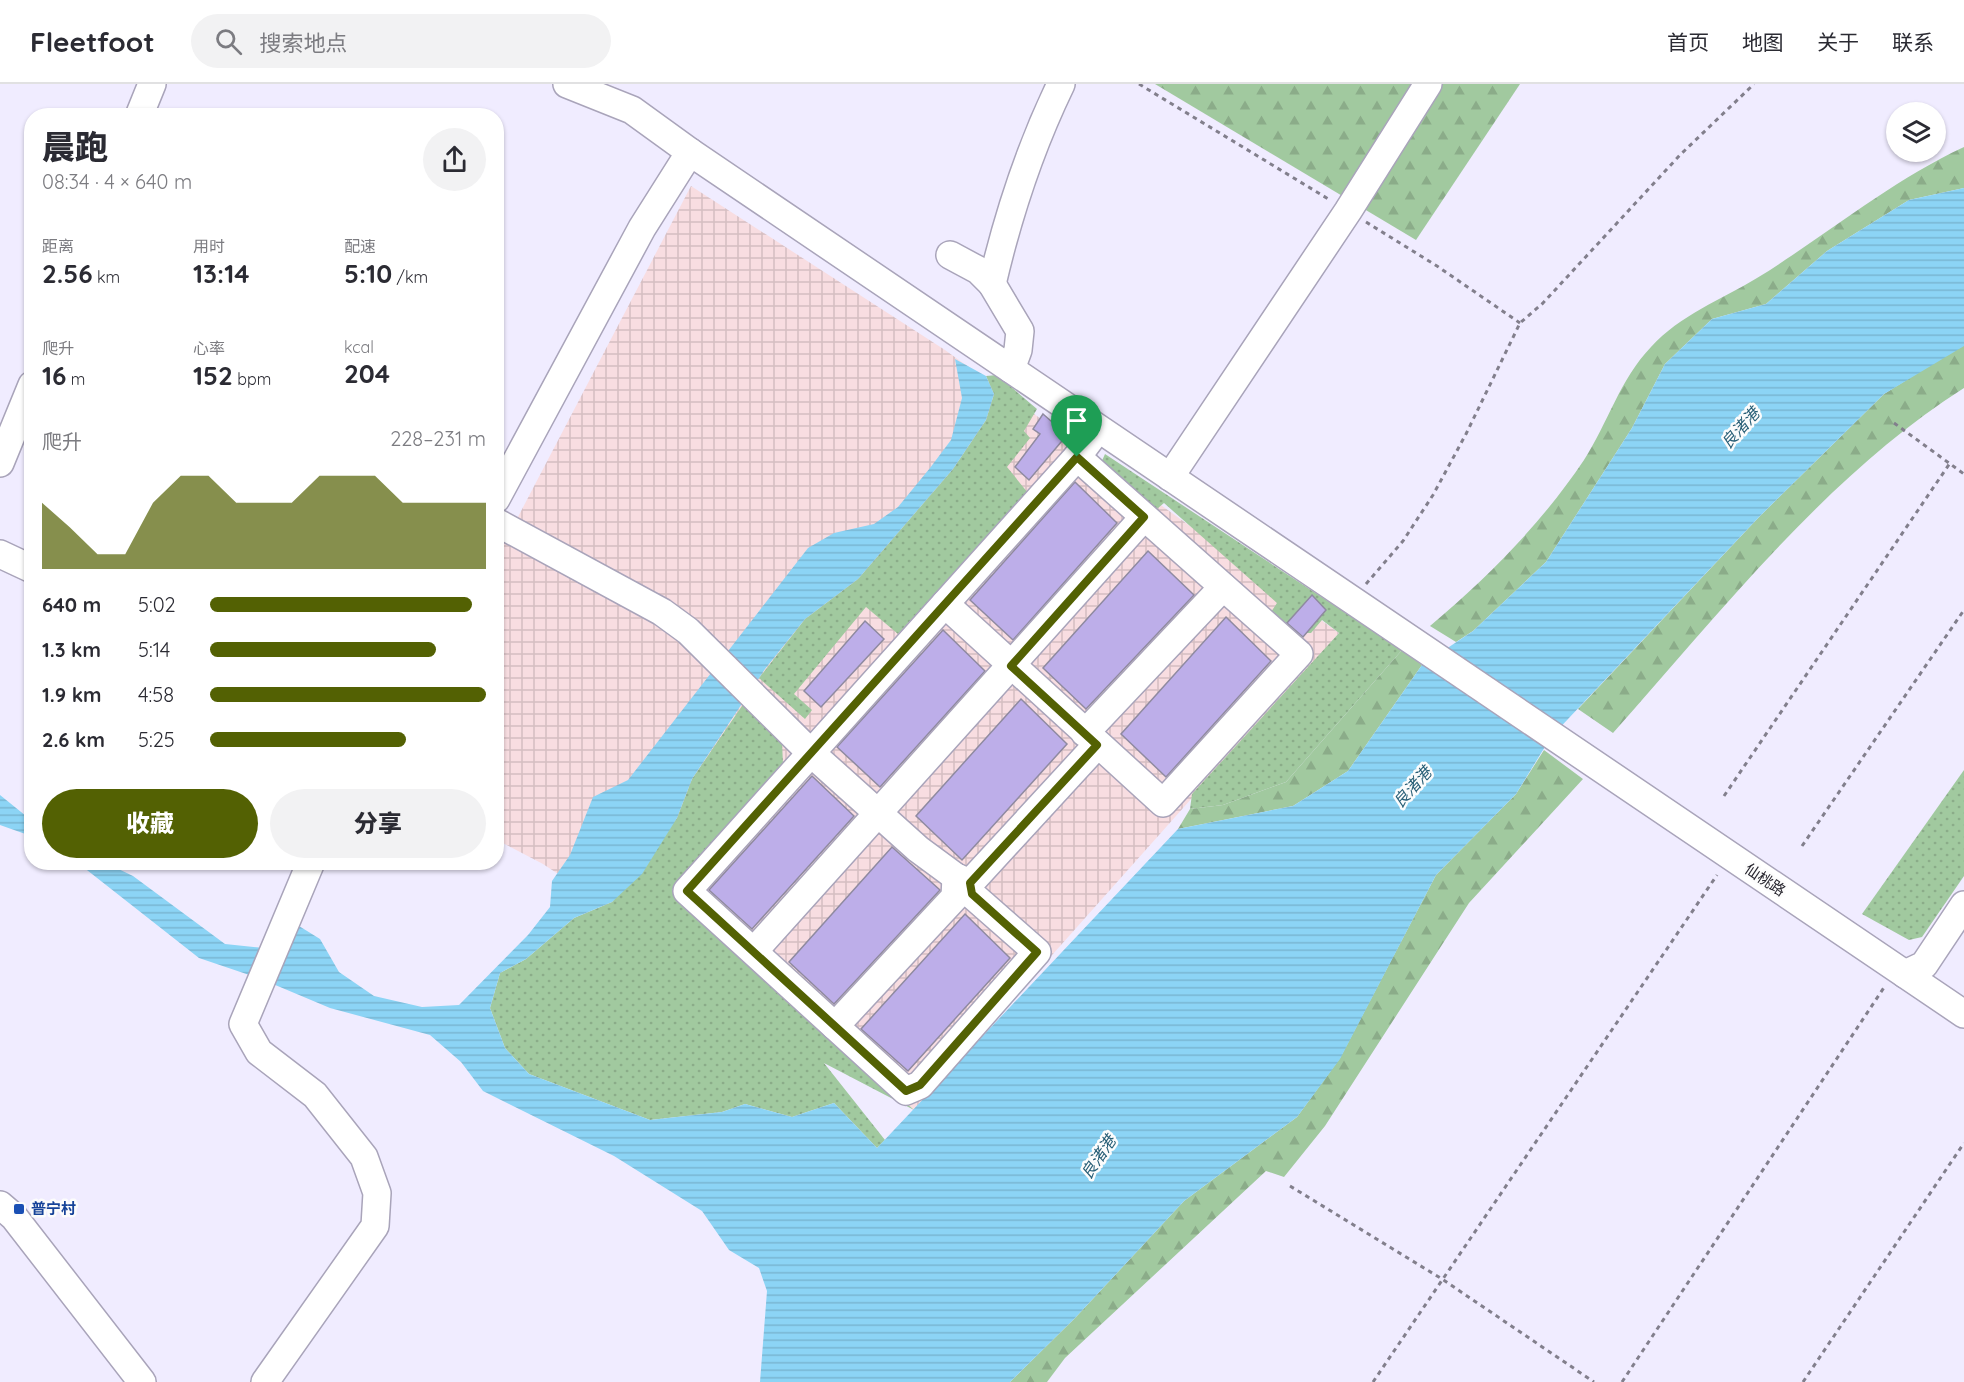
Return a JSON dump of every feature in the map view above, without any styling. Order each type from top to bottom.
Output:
[{"type":"street","points":[[142,108],[152,84]]},
{"type":"street","name":"仙桃路","points":[[567,84],[632,110],[690,152],[1351,601],[1964,1014]]},
{"type":"street","points":[[992,284],[1002,238],[1035,138],[1061,84]]},
{"type":"street","points":[[1170,477],[1348,211],[1428,84]]},
{"type":"street","points":[[504,484],[642,228],[690,152]]},
{"type":"street","points":[[950,255],[978,270],[992,284],[1020,331],[1018,350],[1011,369]]},
{"type":"street","points":[[0,463],[24,404]]},
{"type":"street","points":[[504,526],[662,612],[688,631],[812,753],[879,814],[963,880],[972,894],[1037,952],[920,1085],[906,1091],[687,891],[812,753],[1077,457],[1098,429]]},
{"type":"street","points":[[945,604],[1163,803],[1299,654],[1077,457]]},
{"type":"street","points":[[754,951],[1144,517]]},
{"type":"street","points":[[0,554],[24,565]]},
{"type":"street","points":[[835,1026],[955,897],[963,880],[1091,739],[1223,587]]},
{"type":"street","points":[[265,1382],[375,1226],[377,1193],[364,1157],[315,1095],[259,1052],[243,1024],[306,874]]},
{"type":"street","points":[[1901,972],[1924,965],[1962,911]]},
{"type":"street","points":[[0,1205],[14,1217],[142,1382]]},
{"type":"path","points":[[1351,601],[1403,541],[1433,495],[1467,434],[1520,323],[1543,303],[1680,155],[1754,84]]},
{"type":"path","points":[[1894,423],[1964,474]]},
{"type":"path","points":[[1724,796],[1950,463]]},
{"type":"path","points":[[1802,846],[1964,610]]},
{"type":"path","points":[[1373,1382],[1730,856]]},
{"type":"path","points":[[1622,1382],[1901,972]]},
{"type":"path","points":[[1803,1382],[1964,1143]]},
{"type":"path","points":[[1290,1186],[1442,1279],[1594,1382]]},
{"type":"shaded area","points":[[691,186],[945,350],[1339,633],[914,1110],[543,864],[504,844],[504,544]]},
{"type":"green space","points":[[1155,84],[1520,84],[1416,240]]},
{"type":"green space","points":[[1964,147],[1964,188],[1909,200],[1827,251],[1766,304],[1712,319],[1665,364],[1632,428],[1546,562],[1473,631],[1456,642],[1430,626],[1513,548],[1550,506],[1584,460],[1631,373],[1662,336],[1701,309],[1757,278],[1910,176],[1934,162],[1946,162],[1946,156]]},
{"type":"green space","points":[[1964,344],[1964,388],[1914,422],[1821,503],[1735,594],[1613,733],[1578,709],[1759,517],[1884,394]]},
{"type":"green space","points":[[997,375],[1037,409],[1024,431],[1030,438],[1007,467],[1028,493],[898,634],[866,607],[794,694],[812,710],[805,719],[759,678],[805,619],[858,579],[953,469],[986,420],[994,394],[986,376]]},
{"type":"green space","points":[[1105,454],[1402,650],[1286,782],[1223,805],[1190,809],[1192,794],[1339,633],[1322,620],[1311,633],[1290,633],[1269,615],[1277,603],[1164,503],[1151,514],[1101,463]]},
{"type":"green space","points":[[1402,650],[1422,665],[1348,771],[1293,806],[1178,829],[1190,809],[1223,805],[1286,782]]},
{"type":"green space","points":[[744,703],[782,741],[783,765],[672,890],[914,1110],[824,1063],[885,1140],[877,1148],[834,1103],[792,1117],[745,1104],[722,1112],[650,1120],[529,1074],[505,1048],[490,1008],[500,973],[526,959],[574,918],[612,902],[677,818],[692,779]]},
{"type":"green space","points":[[1544,750],[1583,779],[1469,903],[1325,1126],[1284,1177],[1266,1171],[1065,1358],[1047,1382],[1010,1382],[1075,1318],[1184,1201],[1297,1117],[1340,1058],[1436,875],[1516,794]]},
{"type":"green space","points":[[1964,770],[1964,876],[1922,937],[1909,940],[1862,914]]},
{"type":"water","name":"良渚港","points":[[1964,188],[1964,346],[1884,394],[1759,517],[1551,737],[1516,794],[1436,875],[1340,1059],[1297,1117],[1184,1201],[1075,1318],[1010,1382],[760,1382],[767,1291],[759,1268],[729,1250],[702,1211],[614,1156],[483,1091],[461,1062],[430,1035],[330,1008],[261,979],[199,958],[87,870],[121,870],[133,876],[225,944],[264,948],[299,926],[320,939],[339,972],[374,996],[422,1007],[459,1005],[528,935],[550,907],[552,881],[570,855],[593,797],[628,780],[808,548],[834,533],[874,524],[898,507],[930,468],[951,440],[962,398],[955,359],[986,376],[994,394],[986,420],[953,469],[858,579],[805,619],[765,669],[692,779],[677,818],[642,874],[612,902],[574,918],[526,959],[500,973],[490,1008],[505,1048],[529,1074],[650,1120],[722,1112],[745,1104],[792,1117],[834,1103],[877,1148],[1178,829],[1293,806],[1348,771],[1422,665],[1473,631],[1546,562],[1632,428],[1665,364],[1712,319],[1766,304],[1827,251],[1909,200]]},
{"type":"water","points":[[0,795],[24,814],[24,834],[0,825]]},
{"type":"building","points":[[1043,414],[1067,435],[1029,480],[1015,467],[1040,434],[1033,429]]},
{"type":"building","points":[[1075,482],[1117,523],[1013,640],[970,600]]},
{"type":"building","points":[[1148,551],[1194,595],[1086,709],[1043,668]]},
{"type":"building","points":[[1312,595],[1326,610],[1303,637],[1287,623]]},
{"type":"building","points":[[1226,617],[1271,661],[1166,777],[1121,734]]},
{"type":"building","points":[[865,621],[884,639],[821,707],[804,691]]},
{"type":"building","points":[[943,630],[985,671],[880,787],[837,747]]},
{"type":"building","points":[[1021,699],[1067,744],[962,860],[916,816]]},
{"type":"building","points":[[812,776],[854,816],[752,929],[709,890]]},
{"type":"building","points":[[892,847],[940,890],[834,1004],[789,962]]},
{"type":"building","points":[[965,914],[1010,958],[908,1071],[861,1029]]},
{"type":"place","name":"普宁村","points":[[19,1209]]},
{"type":"route","points":[[1077,457],[1144,517],[1011,666],[1097,745],[970,883],[972,894],[1037,952],[920,1085],[906,1091],[687,891],[1077,457]]}]
